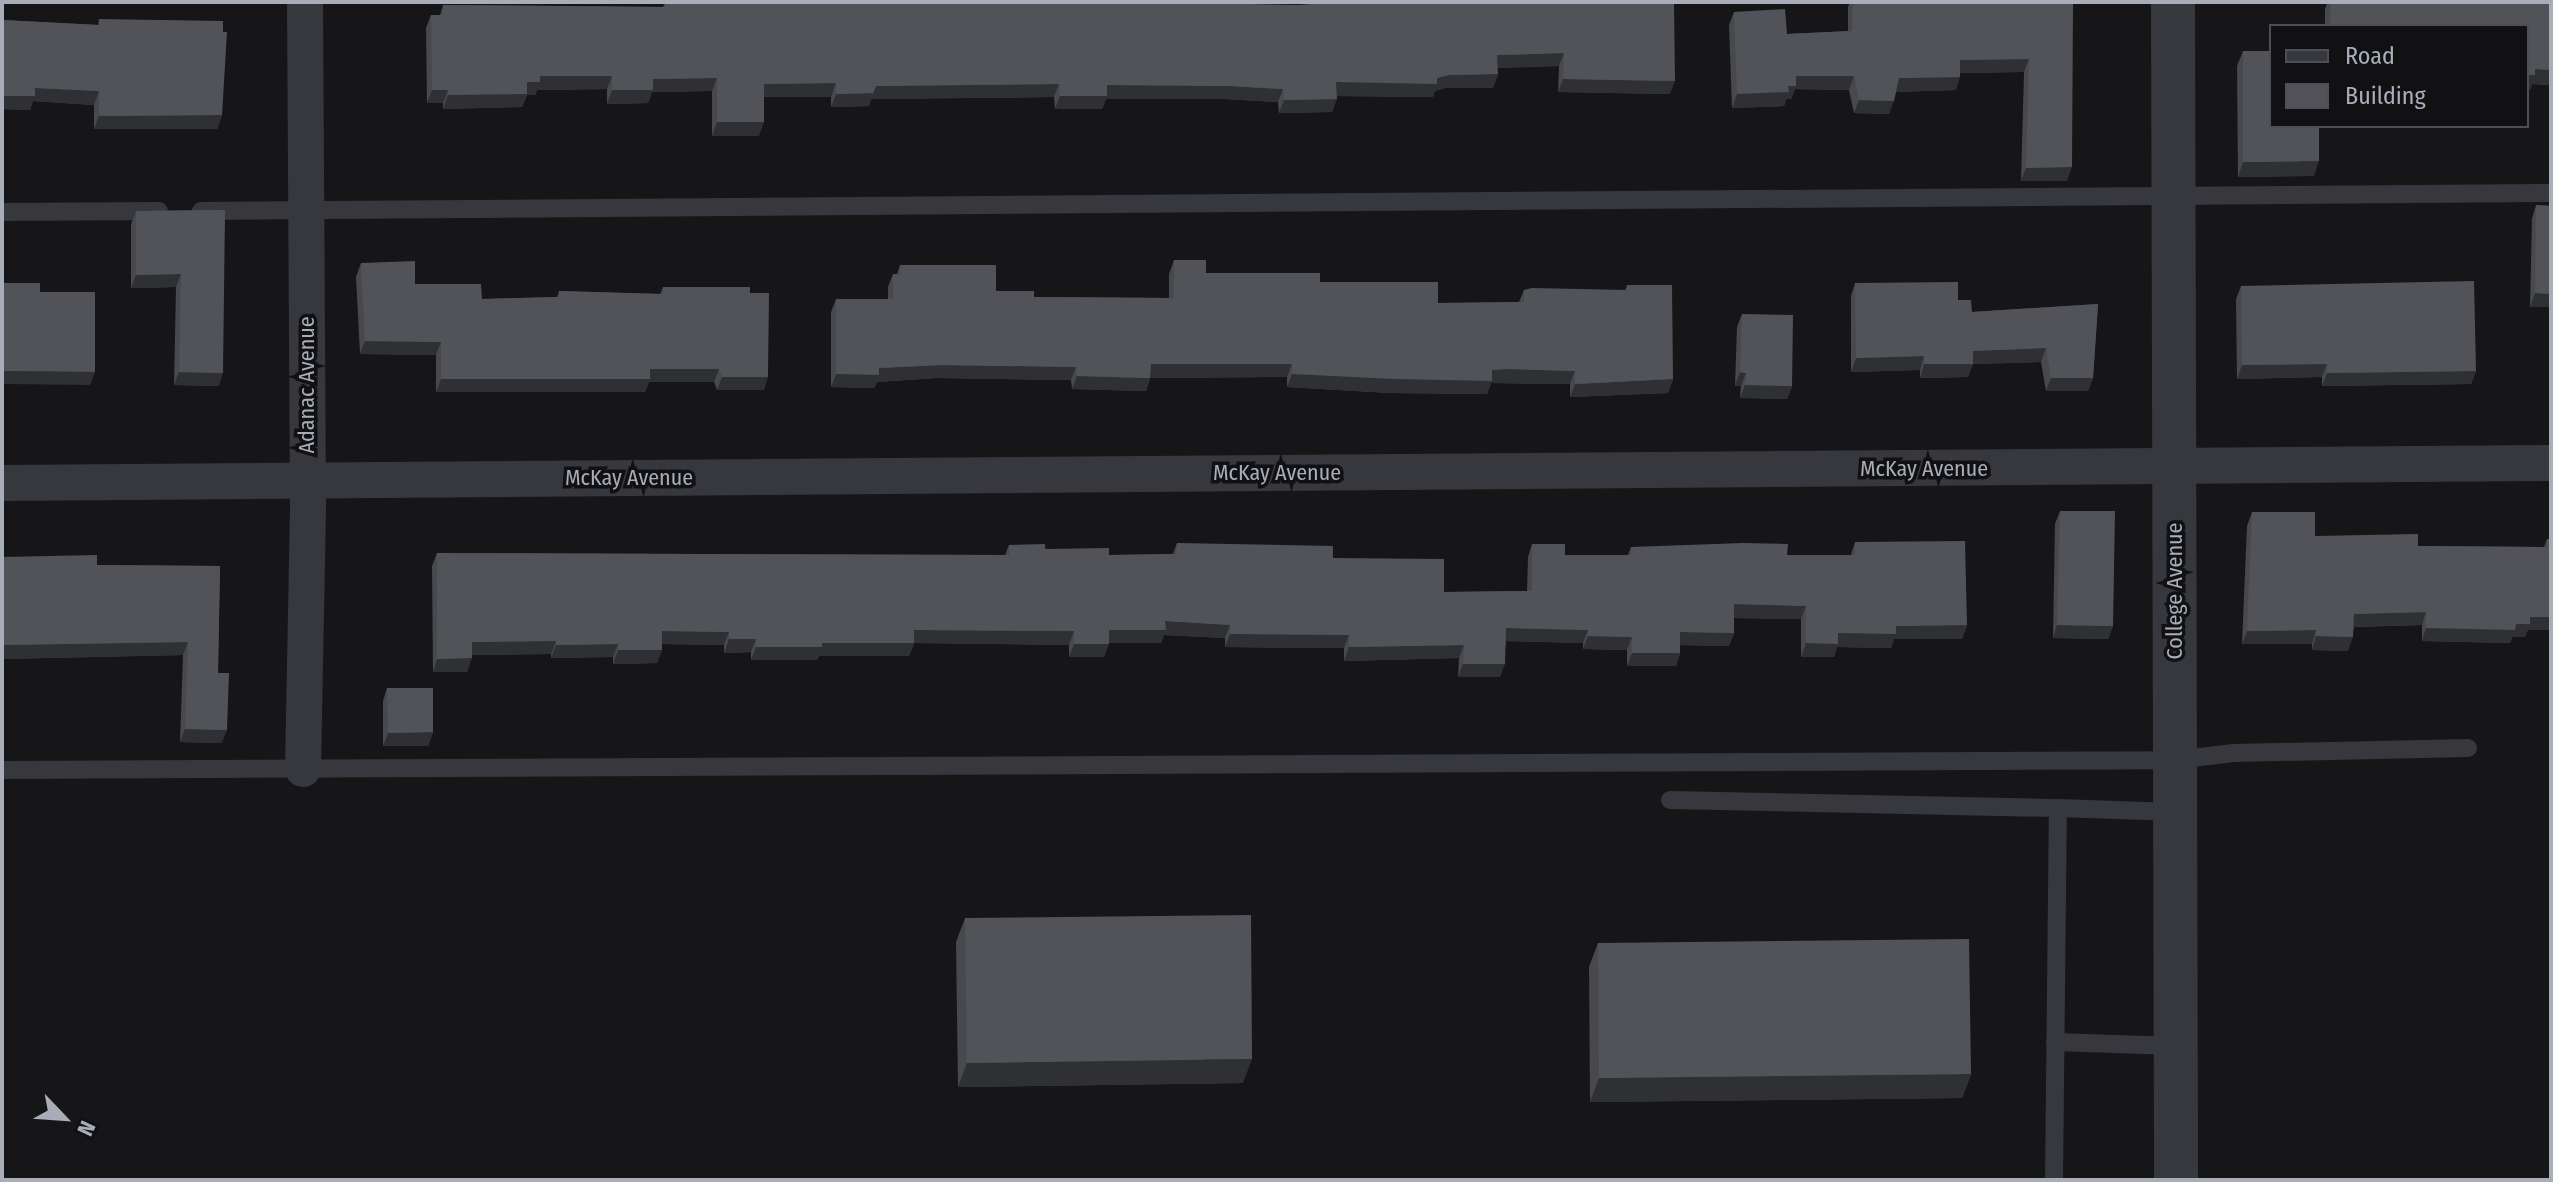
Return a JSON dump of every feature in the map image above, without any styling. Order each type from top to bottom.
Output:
[{"type":"street","name":"Adanac Avenue","points":[[303,769],[308,480],[305,2]]},
{"type":"street","name":"College Avenue","points":[[2173,2],[2176,1180]]},
{"type":"street","name":"McKay Avenue","points":[[2,483],[2551,463]]},
{"type":"lane","points":[[2,212],[2551,193]]},
{"type":"lane","points":[[2,770],[2175,760],[2234,753],[2468,748]]},
{"type":"lane","points":[[1670,800],[2175,812]]},
{"type":"lane","points":[[2054,1180],[2058,808]]},
{"type":"lane","points":[[2055,1042],[2176,1046]]},
{"type":"building","points":[[1341,2],[1674,2],[1675,81],[1563,79],[1564,53],[1497,55],[1498,74],[1449,75],[1437,78],[1437,84],[1336,82],[1337,99],[1284,100],[1283,89],[1230,86],[1107,85],[1107,96],[1060,96],[1059,84],[876,86],[873,93],[836,94],[836,83],[764,84],[764,122],[717,122],[717,78],[653,79],[653,90],[612,90],[612,76],[540,76],[540,82],[527,82],[527,94],[448,95],[448,90],[432,90],[431,15],[443,15],[443,5],[665,7],[665,3],[1298,5]]},
{"type":"building","points":[[1853,2],[2073,2],[2072,167],[2026,168],[2029,59],[1960,60],[1960,77],[1899,78],[1894,101],[1859,100],[1854,76],[1796,76],[1796,86],[1788,86],[1789,92],[1737,94],[1734,12],[1785,9],[1787,34],[1852,31]]},
{"type":"building","points":[[2331,2],[2551,2],[2551,70],[2535,69],[2535,75],[2529,75],[2529,24],[2330,24]]},
{"type":"building","points":[[99,19],[223,21],[223,32],[227,32],[222,115],[99,116],[99,91],[35,88],[35,96],[2,96],[2,20],[99,25]]},
{"type":"building","points":[[2243,51],[2269,51],[2269,128],[2319,128],[2319,161],[2243,162]]},
{"type":"building","points":[[2536,205],[2551,206],[2551,294],[2535,293]]},
{"type":"building","points":[[225,210],[223,373],[179,372],[181,274],[136,275],[136,211]]},
{"type":"building","points":[[1174,260],[1206,260],[1206,273],[1320,273],[1320,282],[1438,282],[1438,303],[1524,302],[1524,290],[1532,288],[1627,290],[1627,285],[1672,285],[1673,379],[1575,384],[1575,371],[1505,369],[1492,370],[1492,381],[1395,379],[1292,374],[1292,364],[1151,364],[1150,378],[1077,376],[1076,367],[941,365],[879,368],[879,375],[836,374],[836,299],[893,299],[893,274],[900,274],[900,265],[996,265],[996,291],[1034,291],[1034,297],[1174,298]]},
{"type":"building","points":[[415,261],[415,284],[481,284],[482,299],[559,297],[559,291],[663,294],[663,287],[750,287],[750,293],[769,293],[768,377],[722,377],[719,369],[650,369],[650,379],[441,379],[441,342],[365,341],[361,263]]},
{"type":"building","points":[[2474,281],[2476,371],[2327,373],[2327,364],[2242,365],[2241,286]]},
{"type":"building","points":[[1958,282],[1958,300],[1971,300],[1972,312],[2098,304],[2093,378],[2051,378],[2046,348],[1973,351],[1973,364],[1924,364],[1924,356],[1856,358],[1855,283]]},
{"type":"building","points":[[2,283],[40,283],[40,292],[95,292],[95,372],[2,371]]},
{"type":"building","points":[[1742,314],[1793,315],[1792,386],[1745,385],[1746,373],[1740,372]]},
{"type":"building","points":[[2060,511],[2115,511],[2113,626],[2057,625]]},
{"type":"building","points":[[2252,512],[2315,512],[2315,536],[2418,534],[2418,546],[2547,547],[2547,539],[2551,539],[2551,617],[2530,617],[2530,624],[2516,624],[2515,630],[2426,628],[2426,612],[2354,614],[2353,637],[2316,636],[2316,630],[2247,631]]},
{"type":"building","points":[[1965,541],[1967,625],[1896,626],[1896,634],[1838,633],[1838,644],[1806,643],[1806,606],[1734,604],[1734,633],[1680,632],[1680,653],[1632,653],[1632,637],[1588,636],[1588,630],[1506,628],[1505,664],[1463,664],[1464,645],[1349,647],[1349,635],[1230,634],[1230,625],[1165,621],[1166,630],[1109,630],[1109,644],[1074,644],[1074,631],[914,630],[914,643],[756,647],[756,639],[729,639],[729,632],[662,631],[662,650],[618,650],[618,644],[556,645],[556,641],[472,642],[472,658],[437,659],[437,553],[1009,555],[1009,545],[1045,544],[1045,549],[1109,548],[1109,555],[1176,554],[1177,543],[1333,546],[1333,558],[1444,559],[1444,592],[1532,591],[1532,544],[1565,544],[1565,555],[1631,555],[1631,547],[1743,543],[1788,544],[1787,555],[1855,555],[1855,542]]},
{"type":"building","points":[[97,555],[97,565],[220,566],[218,673],[229,673],[227,730],[185,729],[188,642],[2,645],[2,557]]},
{"type":"building","points":[[387,688],[433,688],[433,732],[388,733]]},
{"type":"building","points":[[1251,915],[1252,1059],[967,1063],[965,918]]},
{"type":"building","points":[[1969,939],[1971,1074],[1599,1078],[1598,943]]}]
